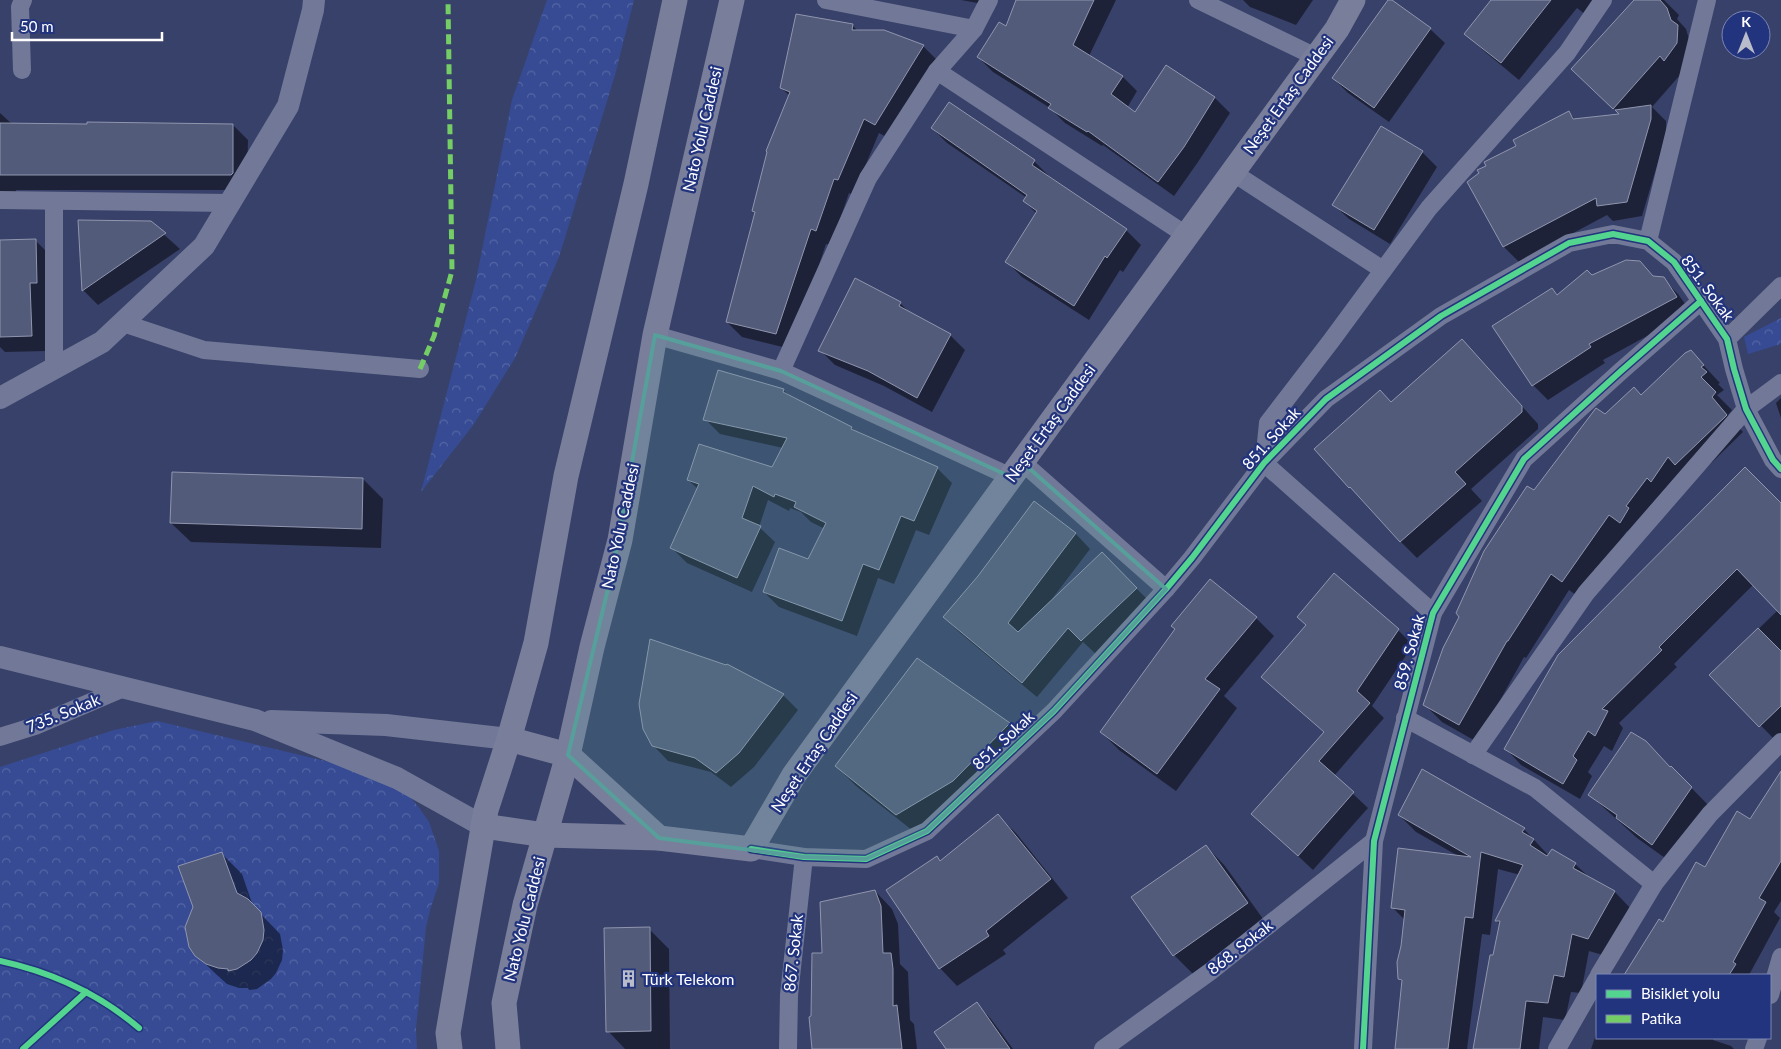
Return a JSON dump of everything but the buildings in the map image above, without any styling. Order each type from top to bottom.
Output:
[{"type":"main road","points":[[450,1049],[448,1033],[486,810],[509,739],[536,643],[566,476],[636,184],[675,0]]},
{"type":"main road","name":"Nato Yolu Caddesi","points":[[508,1049],[504,1003],[525,905],[568,755],[592,647],[620,540],[655,335],[732,0]]},
{"type":"main road","name":"Neşet Ertaş Caddesi","points":[[752,848],[794,775],[1337,29],[1353,0]]},
{"type":"main road","points":[[509,739],[568,755],[659,838]]},
{"type":"main road","name":"851. Sokak","points":[[483,826],[545,835],[659,838],[752,848]]},
{"type":"street","points":[[22,70],[20,7],[23,0]]},
{"type":"street","points":[[0,398],[102,342],[204,246],[288,106],[314,0]]},
{"type":"street","points":[[826,0],[974,28]]},
{"type":"street","points":[[782,371],[868,178],[937,71],[974,28],[989,0]]},
{"type":"street","points":[[1198,0],[1316,57]]},
{"type":"street","points":[[1433,613],[1264,463],[1268,423],[1429,208],[1567,53],[1602,0]]},
{"type":"street","points":[[1648,241],[1707,0]]},
{"type":"street","points":[[937,71],[1186,235]]},
{"type":"street","points":[[1232,172],[1383,270]]},
{"type":"street","points":[[0,200],[230,203]]},
{"type":"street","points":[[54,201],[54,368]]},
{"type":"street","name":"851. Sokak","points":[[752,848],[804,857],[866,859],[927,830],[1054,711],[1166,589],[1264,463],[1326,399],[1441,316],[1569,243],[1613,234],[1648,241],[1674,262],[1727,339],[1746,409],[1772,460],[1781,469]]},
{"type":"street","points":[[1727,339],[1781,286]]},
{"type":"street","name":"859. Sokak","points":[[1363,1049],[1374,841],[1433,613],[1524,459],[1702,301]]},
{"type":"street","points":[[123,323],[204,350],[420,369]]},
{"type":"street","points":[[655,335],[782,371],[1016,469],[1166,589]]},
{"type":"street","points":[[1474,755],[1586,593],[1746,409],[1781,382]]},
{"type":"street","points":[[0,657],[255,720],[398,778],[483,826]]},
{"type":"street","name":"735. Sokak","points":[[0,737],[35,726],[126,687]]},
{"type":"street","points":[[1405,718],[1535,788],[1654,884]]},
{"type":"street","points":[[255,720],[386,725],[509,739]]},
{"type":"street","points":[[1600,974],[1654,884],[1710,814],[1781,742]]},
{"type":"street","name":"868. Sokak","points":[[1103,1049],[1210,971],[1374,841]]},
{"type":"street","name":"867. Sokak","points":[[788,1049],[789,995],[804,857]]},
{"type":"street","points":[[1771,992],[1781,958]]},
{"type":"street","points":[[1557,1049],[1596,981]]},
{"type":"highlighted area","points":[[655,335],[781,371],[1011,477],[1022,462],[1166,589],[1054,711],[927,831],[866,859],[804,857],[659,838],[568,755],[612,572]]},
{"type":"green space","points":[[547,0],[634,0],[615,75],[559,257],[515,358],[474,424],[421,492],[476,280],[512,100]]},
{"type":"green space","points":[[1781,318],[1781,344],[1748,354],[1744,337]]},
{"type":"green space","points":[[157,721],[363,770],[407,793],[420,809],[429,822],[439,851],[439,883],[426,927],[416,1029],[417,1049],[0,1049],[0,767],[114,730]]},
{"type":"marked path","points":[[420,369],[434,336],[452,271],[448,0]]},
{"type":"cycle path","points":[[751,849],[804,857],[866,859],[927,831],[1054,711],[1166,589],[1264,463],[1326,399],[1441,316],[1569,243],[1613,234],[1648,241],[1674,262],[1727,339],[1746,409],[1773,460],[1781,469]]},
{"type":"cycle path","points":[[1363,1049],[1374,841],[1433,613],[1524,459],[1701,301]]},
{"type":"cycle path","points":[[0,961],[38,971],[74,986],[108,1005],[139,1028]]},
{"type":"cycle path","points":[[23,1049],[86,992]]},
{"type":"place","name":"Türk Telekom","points":[[628,979]]}]
